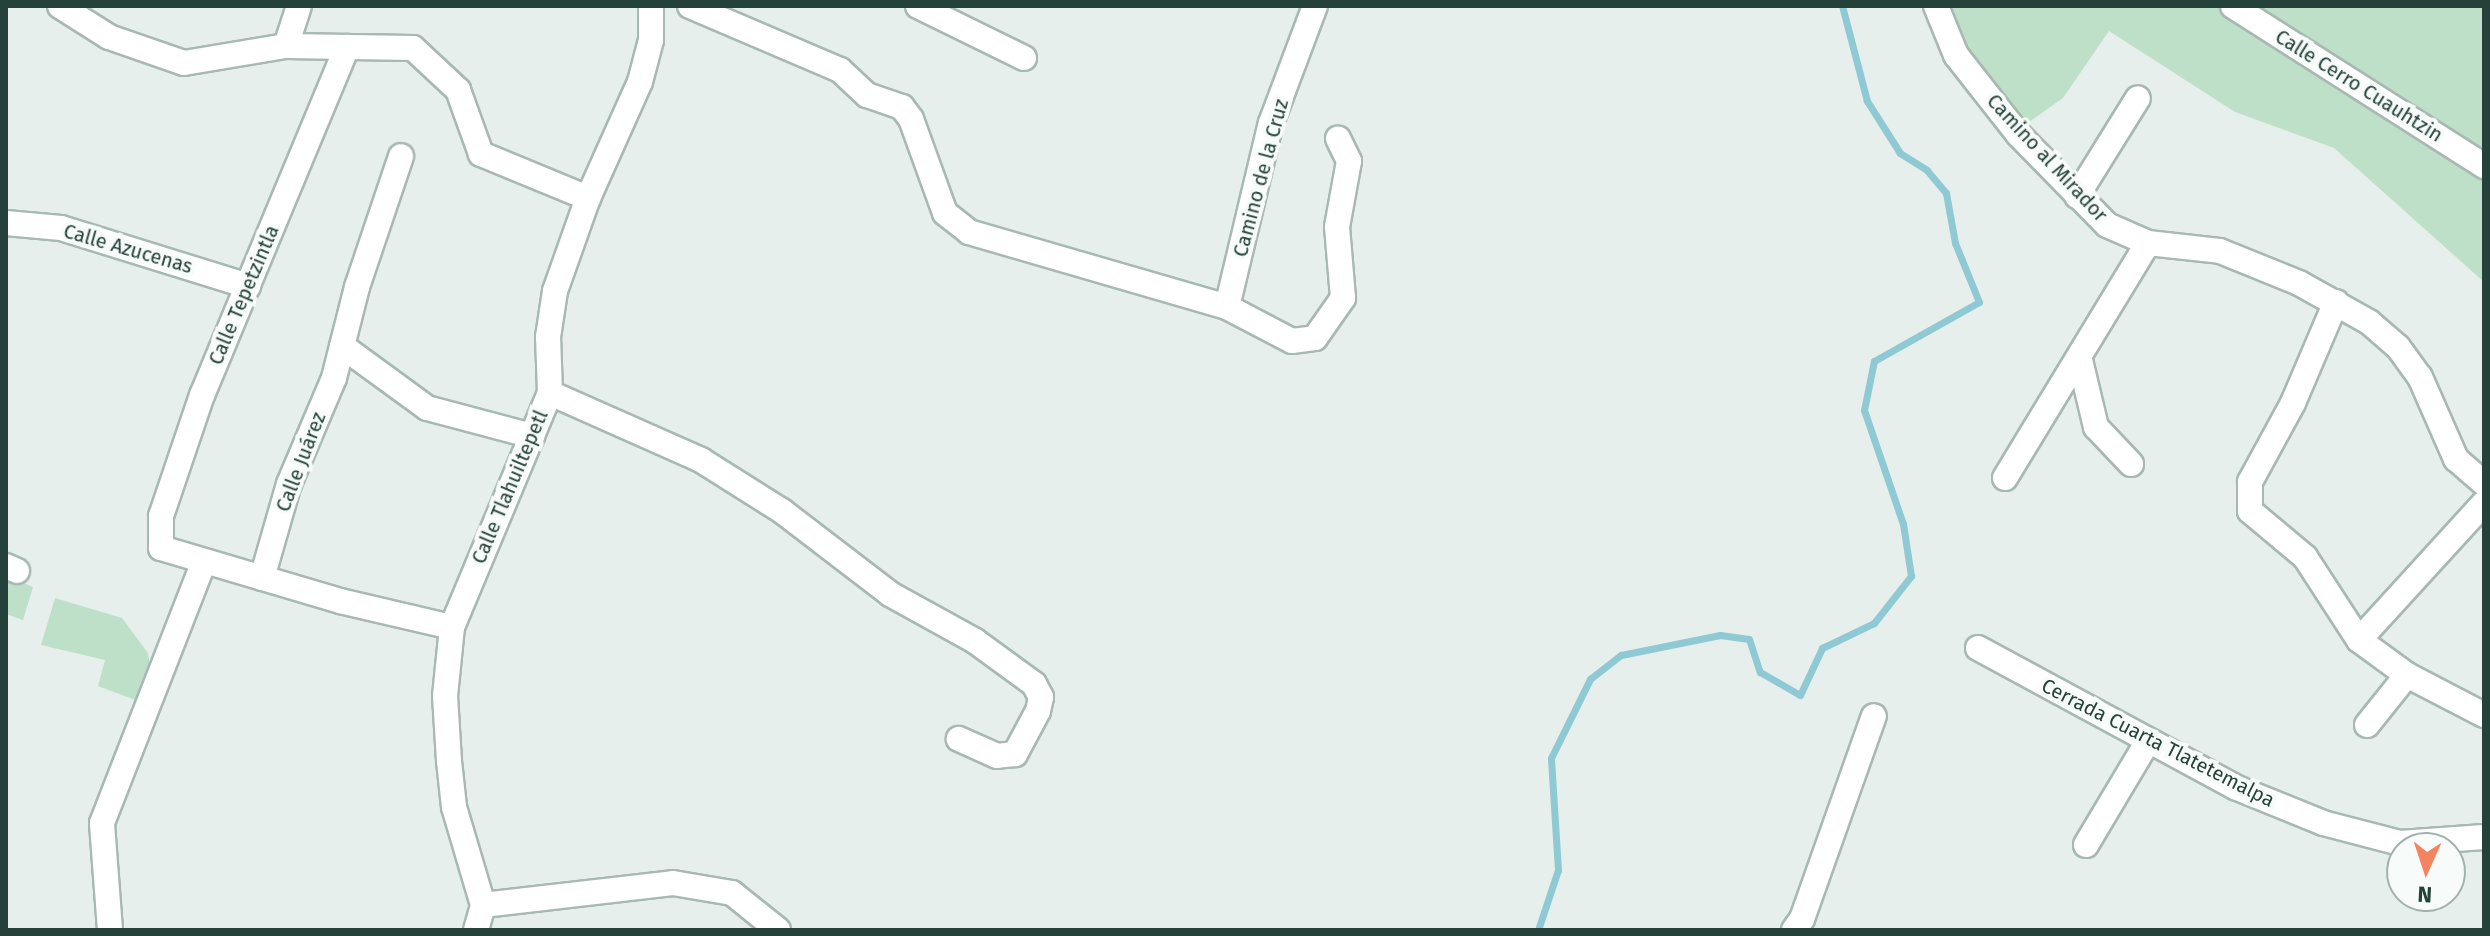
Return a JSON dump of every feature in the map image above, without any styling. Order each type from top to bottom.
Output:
[{"type":"street","points":[[60,6],[109,37],[184,63],[286,46],[413,48],[458,90],[481,154],[588,198]]},
{"type":"street","points":[[286,46],[299,6]]},
{"type":"street","name":"Calle Tlahuiltepetl","points":[[483,905],[454,807],[445,696],[452,627],[550,393],[548,337],[555,291],[588,198],[640,82],[651,40],[651,6]]},
{"type":"street","points":[[690,6],[840,70],[867,95],[902,107],[911,119],[945,213],[969,232],[1227,307],[1304,343],[1315,338],[1343,298],[1337,227],[1349,161],[1338,138]]},
{"type":"street","points":[[918,6],[1024,58]]},
{"type":"street","name":"Camino de la Cruz","points":[[1227,307],[1271,123],[1315,6]]},
{"type":"street","name":"Camino al Mirador","points":[[1936,6],[1956,55],[2077,196],[2107,225],[2148,243],[2220,251],[2336,302],[2398,347],[2420,377],[2456,459],[2484,483]]},
{"type":"street","name":"Calle Cerro Cuauhtzin","points":[[2233,6],[2484,166]]},
{"type":"street","name":"Calle Tepetzintla","points":[[204,561],[161,548],[161,516],[202,395],[347,47]]},
{"type":"street","points":[[2077,196],[2138,98]]},
{"type":"street","name":"Calle Juárez","points":[[262,578],[289,484],[334,378],[401,156]]},
{"type":"street","name":"Calle Azucenas","points":[[6,223],[61,228],[248,286]]},
{"type":"street","points":[[2005,478],[2080,360],[2148,243]]},
{"type":"street","points":[[2336,302],[2293,403],[2250,482],[2250,511],[2305,557],[2359,640],[2407,675],[2484,715]]},
{"type":"street","points":[[342,346],[427,408],[532,436]]},
{"type":"street","points":[[2080,360],[2096,427],[2131,464]]},
{"type":"street","points":[[550,393],[701,460],[782,511],[890,594],[975,641],[1034,684],[1041,697],[1038,711],[1015,754],[997,756],[959,739]]},
{"type":"street","points":[[2359,640],[2484,503]]},
{"type":"street","points":[[110,930],[102,823],[204,561],[452,627]]},
{"type":"street","name":"Cerrada Cuarta Tlatetemalpa","points":[[1978,648],[2148,741],[2323,823],[2400,843],[2484,837]]},
{"type":"street","points":[[2367,725],[2407,675]]},
{"type":"street","points":[[1794,930],[1802,919],[1874,716]]},
{"type":"street","points":[[2086,845],[2148,741]]},
{"type":"street","points":[[476,930],[483,905],[673,883],[732,893],[778,930]]},
{"type":"green space","points":[[1950,6],[2484,6],[2484,282],[2334,148],[2235,112],[2109,31],[2063,98],[2025,125],[1964,51]]},
{"type":"green space","points":[[6,575],[33,587],[23,620],[6,614]]},
{"type":"green space","points":[[55,598],[122,618],[148,653],[153,681],[143,703],[98,686],[105,660],[41,645]]},
{"type":"waterway","points":[[1538,930],[1558,870],[1551,758],[1590,679],[1621,655],[1720,635],[1749,639],[1760,672],[1800,695],[1822,648],[1874,623],[1911,576],[1903,524],[1864,410],[1874,361],[1979,302],[1955,243],[1946,193],[1927,170],[1900,153],[1867,101],[1842,6]]}]
